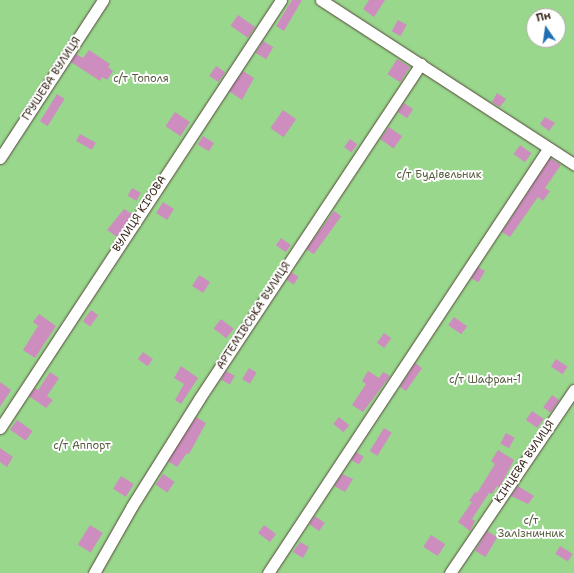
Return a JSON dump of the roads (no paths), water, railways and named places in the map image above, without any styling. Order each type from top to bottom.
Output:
[{"type":"street","name":"ГРУШЕВА ВУЛИЦЯ","points":[[0,158],[103,0]]},
{"type":"street","name":"ВУЛИЦЯ КІРОВА","points":[[0,428],[281,0]]},
{"type":"street","points":[[321,0],[421,64],[548,149],[574,164]]},
{"type":"street","name":"АРТЕМІВСЬКА ВУЛИЦЯ","points":[[94,573],[132,506],[200,399],[421,64]]},
{"type":"street","points":[[268,573],[548,149]]},
{"type":"street","name":"КІНЦЕВА ВУЛИЦЯ","points":[[450,573],[574,390]]},
{"type":"park label","name":"с/т Тополя","points":[[141,79]]},
{"type":"park label","name":"с/т Будівельник","points":[[439,175]]},
{"type":"park label","name":"с/т Шафран-1","points":[[485,380]]},
{"type":"park label","name":"с/т Аппорт","points":[[82,446]]},
{"type":"park label","name":"с/т Залізничник","points":[[531,528]]}]
